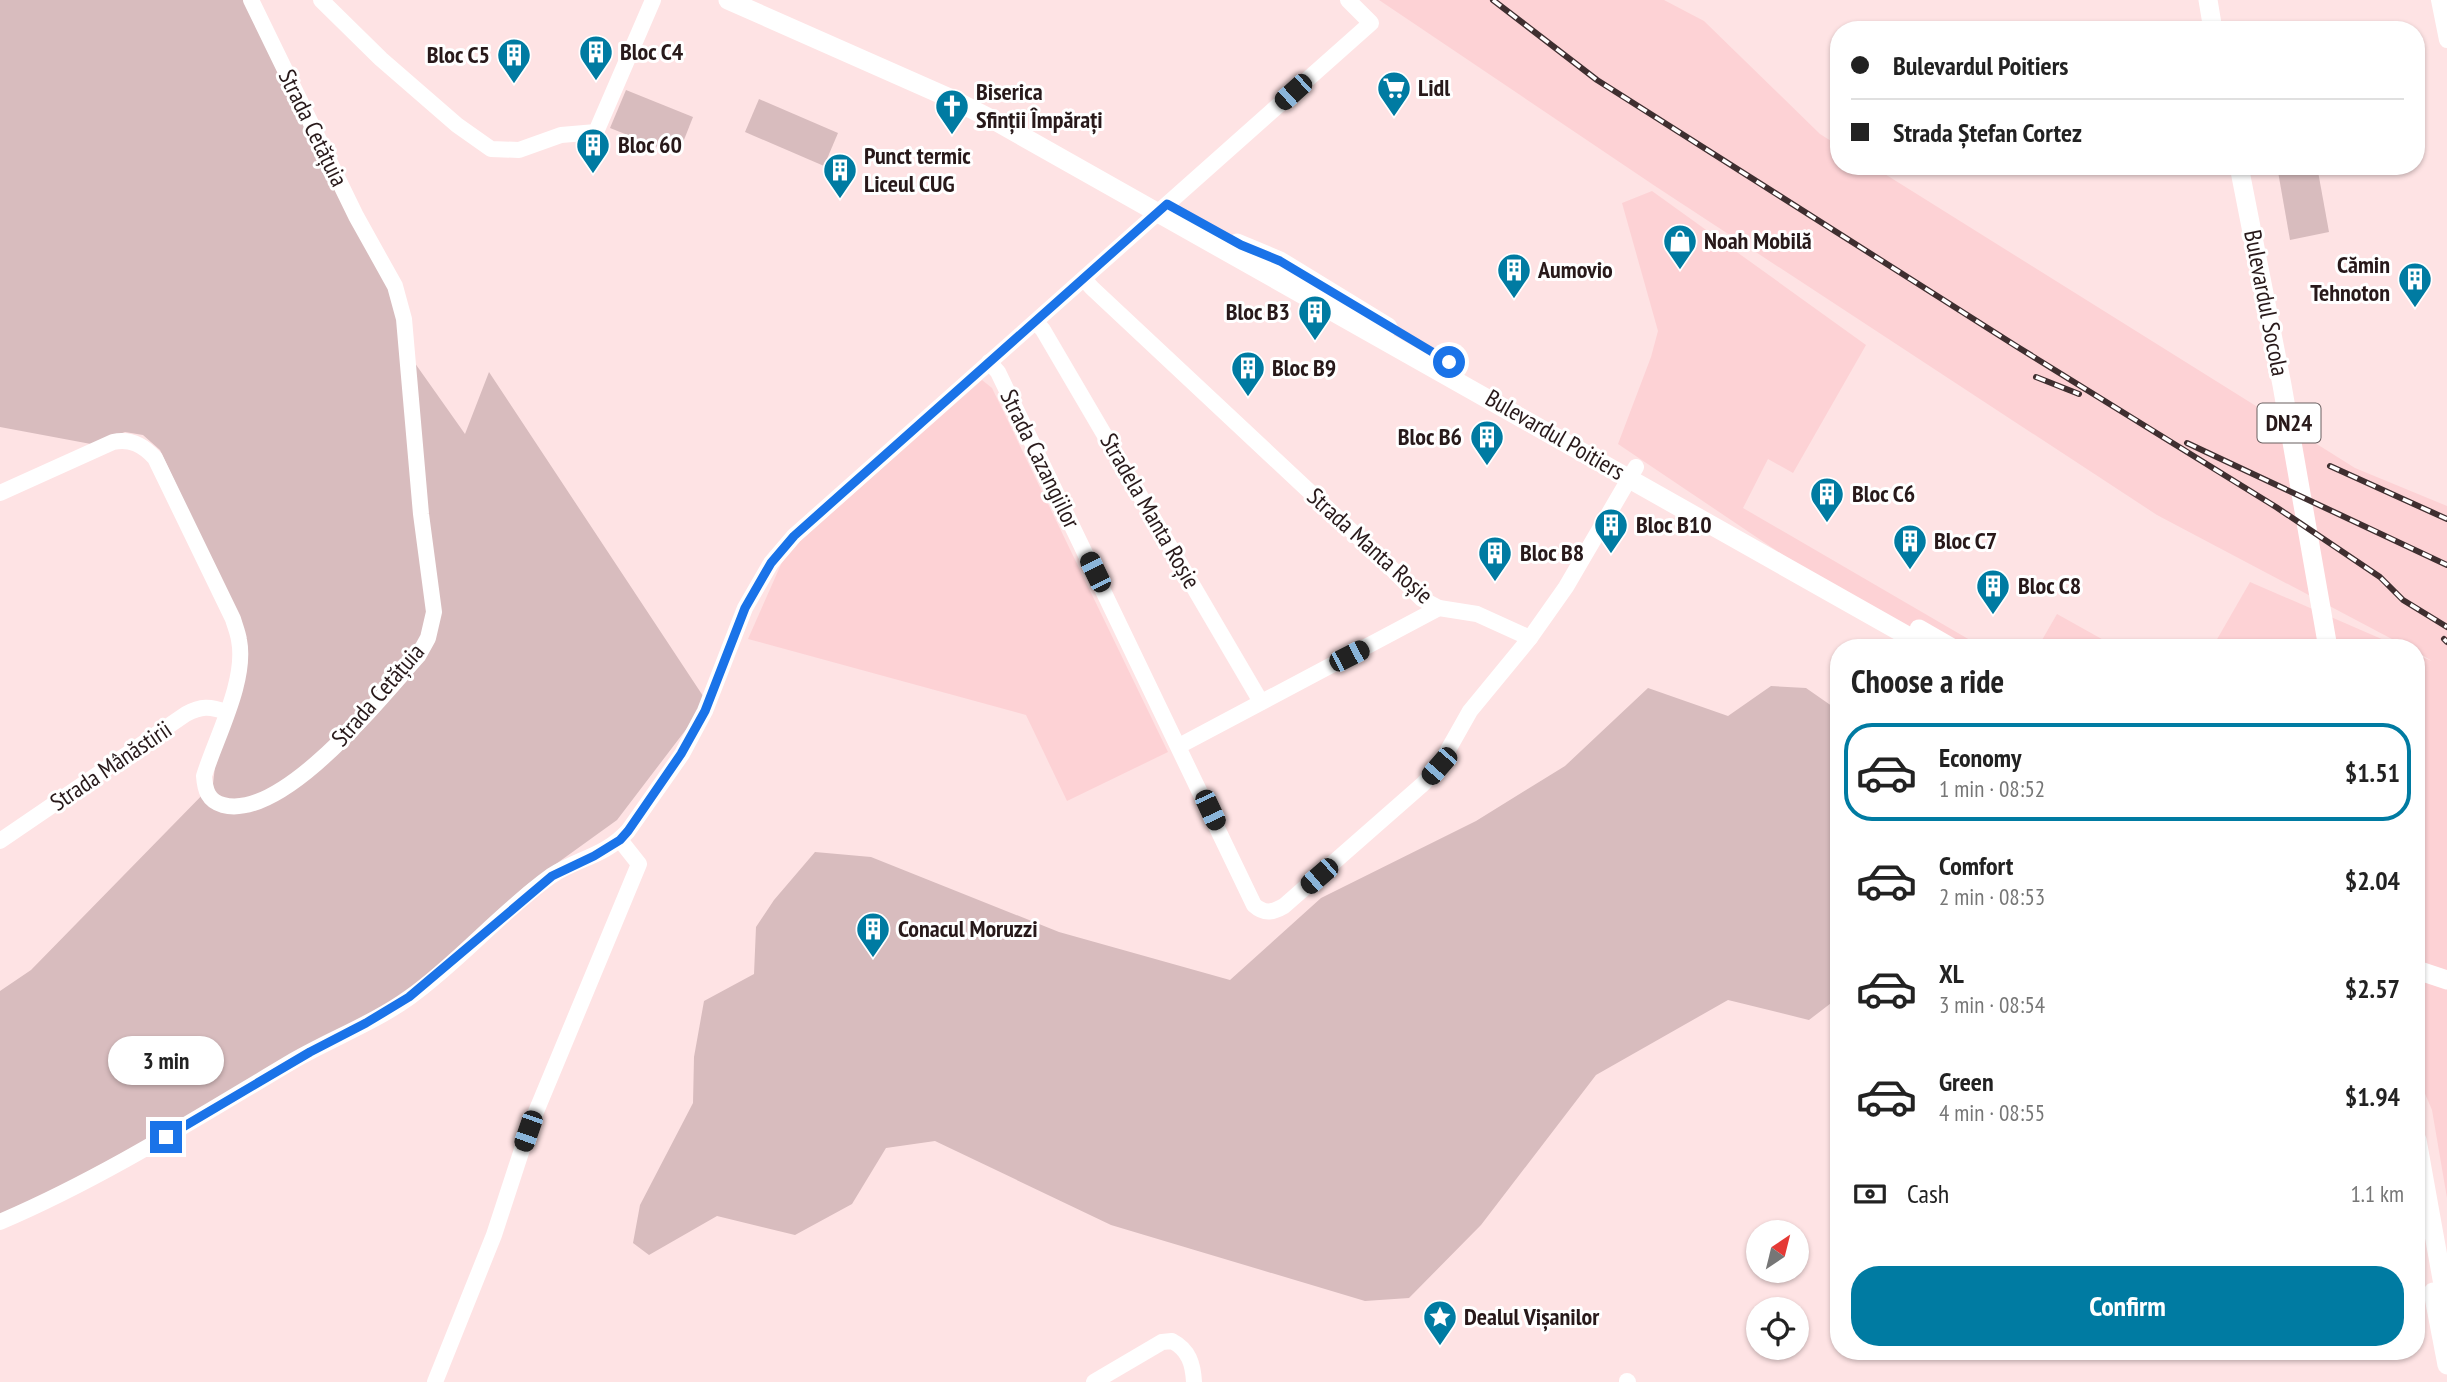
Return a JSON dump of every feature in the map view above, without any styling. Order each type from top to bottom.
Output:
[{"type":"main road","name":"Bulevardul Poitiers","points":[[728,0],[954,100],[1163,208]]},
{"type":"main road","name":"Bulevardul Poitiers","points":[[756,0],[960,90],[1163,208],[1633,473],[1936,639]]},
{"type":"main road","points":[[2196,0],[2200,21]]},
{"type":"main road","points":[[2208,0],[2212,21]]},
{"type":"main road","name":"Bulevardul Socola","points":[[2230,175],[2240,200],[2283,385],[2326,639]]},
{"type":"main road","name":"Bulevardul Socola","points":[[2239,175],[2240,200],[2315,639]]},
{"type":"main road","name":"Bulevardul Poitiers","points":[[1633,473],[1915,639]]},
{"type":"main road","points":[[2425,973],[2447,980]]},
{"type":"main road","points":[[2425,1185],[2447,1307]]},
{"type":"main road","points":[[2425,1245],[2447,1365]]},
{"type":"street","name":"Strada Cetățuia","points":[[0,493],[113,442],[124,440],[146,449],[161,468],[233,620],[239,640],[239,671],[204,776],[205,791],[215,803],[231,807],[270,797],[319,762],[418,656],[428,638],[434,612],[413,433],[409,358],[404,319],[395,286],[356,216],[251,0]]},
{"type":"street","points":[[321,0],[381,59],[457,125],[491,149],[519,150],[561,135],[596,132],[653,0]]},
{"type":"street","points":[[0,1222],[90,1180],[409,997],[552,876],[620,840],[681,754],[705,711],[745,608],[771,563],[794,536],[1371,23],[1348,0]]},
{"type":"street","points":[[2439,0],[2447,40]]},
{"type":"street","name":"Strada Manta Roșie","points":[[1084,279],[1422,599],[1439,608],[1477,614],[1530,638]]},
{"type":"street","name":"Stradela Manta Roșie","points":[[1036,322],[1261,702]]},
{"type":"street","name":"Strada Cazangiilor","points":[[989,362],[998,372],[1254,905],[1267,912],[1284,906],[1423,784],[1439,766],[1470,711],[1530,638]]},
{"type":"street","points":[[1530,638],[1561,595],[1633,473]]},
{"type":"street","points":[[1179,746],[1439,608]]},
{"type":"street","name":"Strada Mânăstirii","points":[[0,841],[186,714],[200,707],[212,707],[226,712]]},
{"type":"street","points":[[435,1382],[494,1235],[528,1131],[639,864],[620,840]]},
{"type":"street","points":[[1094,1382],[1162,1342],[1172,1341],[1186,1351],[1195,1382]]},
{"type":"shaded area","points":[[0,0],[245,0],[387,285],[412,359],[465,434],[489,372],[707,702],[617,820],[524,887],[409,998],[0,1219],[0,991],[31,970],[213,784],[215,766],[244,680],[230,599],[160,450],[143,435],[125,432],[91,444],[0,427]]},
{"type":"shaded area","points":[[1379,0],[1664,0],[1704,21],[1820,134],[1830,140],[1830,175],[1886,175],[2355,468],[2447,506],[2447,1198],[2432,1110],[2425,1094],[2425,658],[2432,661],[2425,657],[2425,639],[2392,639],[2157,515],[1655,186]]},
{"type":"shaded area","points":[[626,90],[693,117],[678,155],[610,128]]},
{"type":"shaded area","points":[[759,99],[838,133],[824,166],[745,132]]},
{"type":"shaded area","points":[[2279,175],[2319,175],[2329,232],[2290,240]]},
{"type":"shaded area","points":[[1652,191],[1866,345],[1793,473],[1768,459],[1743,508],[1968,639],[1908,639],[1618,444],[1658,331],[1622,203]]},
{"type":"shaded area","points":[[982,380],[992,388],[1168,752],[1067,801],[1026,715],[748,639],[782,562],[801,540]]},
{"type":"shaded area","points":[[2250,582],[2382,639],[2217,639]]},
{"type":"shaded area","points":[[2057,614],[2102,639],[2043,639]]},
{"type":"shaded area","points":[[1771,686],[1806,688],[1830,705],[1830,1004],[1809,1020],[1728,1000],[1596,1075],[1481,1225],[1409,1298],[1365,1301],[1111,1225],[935,1141],[886,1148],[852,1204],[795,1235],[717,1216],[649,1255],[633,1243],[640,1205],[693,1103],[694,1057],[704,1001],[754,974],[756,927],[774,900],[815,852],[871,857],[1059,932],[1230,980],[1321,898],[1476,821],[1565,766],[1648,688],[1728,716]]},
{"type":"railway","points":[[1493,0],[1597,80],[2016,346],[2276,507],[2380,577],[2403,600],[2447,627]]},
{"type":"railway","points":[[2036,377],[2079,394]]},
{"type":"railway","points":[[2187,443],[2447,565]]},
{"type":"railway","points":[[2330,466],[2447,519]]},
{"type":"railway","points":[[2444,639],[2447,642]]},
{"type":"place","name":"Bloc C4","points":[[596,82]]},
{"type":"place","name":"Bloc C5","points":[[514,85]]},
{"type":"place","name":"Lidl","points":[[1394,118]]},
{"type":"place","name":"Biserica Sfinții Împărați","points":[[952,136]]},
{"type":"place","name":"Bloc 60","points":[[593,175]]},
{"type":"place","name":"Punct termic Liceul CUG","points":[[840,200]]},
{"type":"place","name":"Noah Mobilă","points":[[1680,271]]},
{"type":"place","name":"Aumovio","points":[[1514,300]]},
{"type":"place","name":"Cămin Tehnoton","points":[[2415,309]]},
{"type":"place","name":"Bloc B3","points":[[1315,342]]},
{"type":"place","name":"Bloc B9","points":[[1248,398]]},
{"type":"place","name":"Bloc B6","points":[[1487,467]]},
{"type":"place","name":"Bloc C6","points":[[1827,524]]},
{"type":"place","name":"Bloc B10","points":[[1611,555]]},
{"type":"place","name":"Bloc C7","points":[[1910,571]]},
{"type":"place","name":"Bloc B8","points":[[1495,583]]},
{"type":"place","name":"Bloc C8","points":[[1993,616]]},
{"type":"place","name":"Conacul Moruzzi","points":[[873,959]]},
{"type":"place","name":"Dealul Vișanilor","points":[[1440,1347]]},
{"type":"route","points":[[166,1137],[409,997],[552,876],[620,840],[681,754],[705,711],[745,608],[771,563],[794,536],[1167,204],[1241,245],[1280,261],[1449,362]]}]
